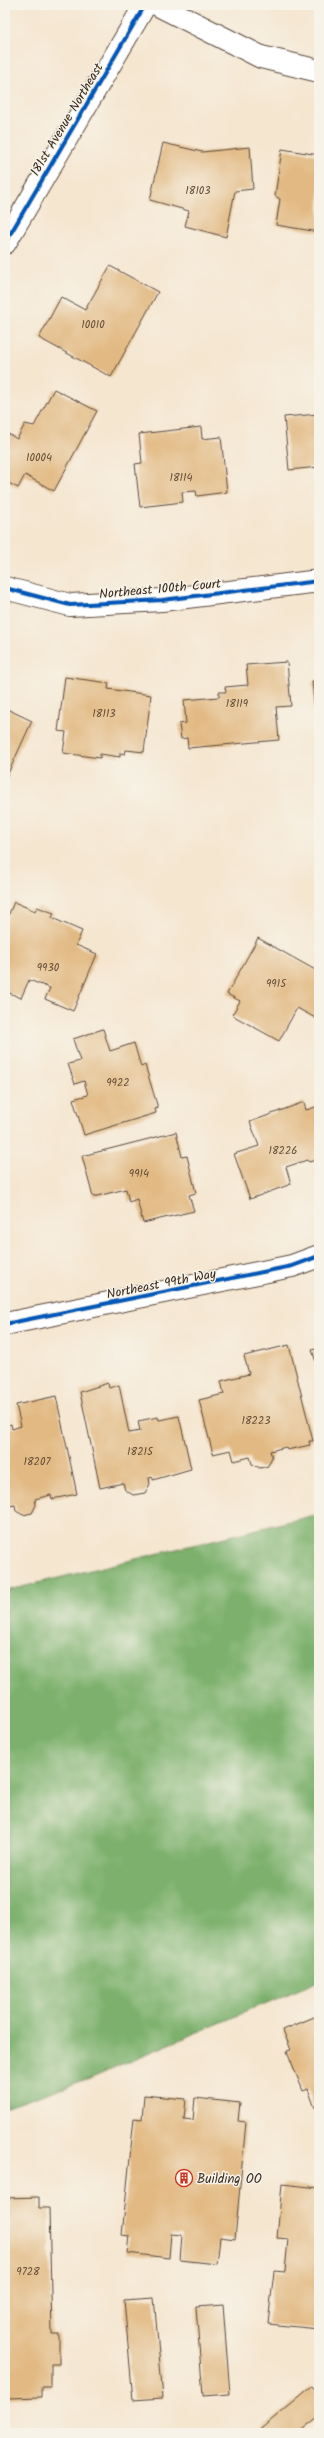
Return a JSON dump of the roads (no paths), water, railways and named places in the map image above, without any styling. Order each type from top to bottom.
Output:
[{"type":"street","name":"181st Avenue Northeast","points":[[5,243],[145,5]]},
{"type":"street","points":[[158,5],[261,57],[319,72]]},
{"type":"street","name":"Northeast 100th Court","points":[[5,588],[70,605],[162,600],[319,581]]},
{"type":"street","name":"Northeast 99th Way","points":[[5,1324],[292,1266],[319,1256]]},
{"type":"place","name":"Building OO","points":[[184,2178]]}]
